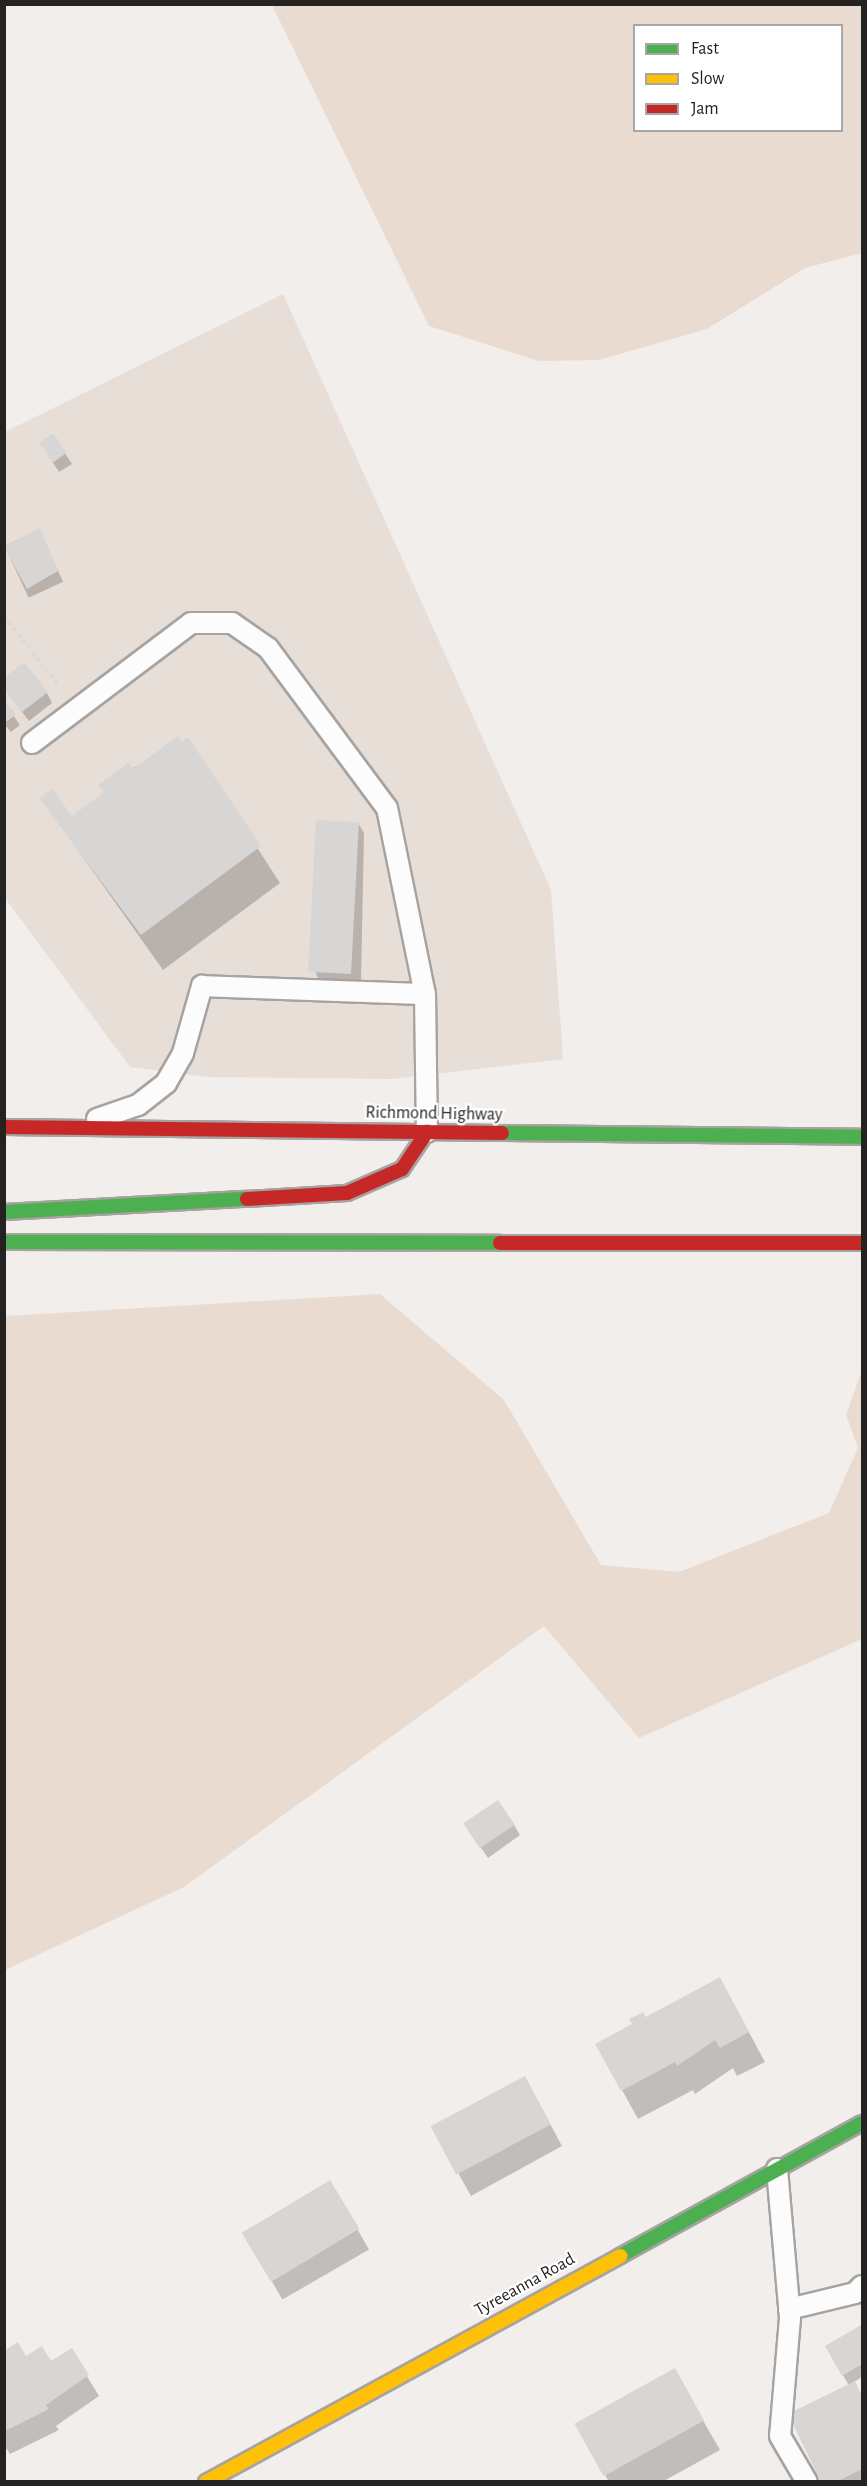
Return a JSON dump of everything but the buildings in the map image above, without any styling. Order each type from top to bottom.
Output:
[{"type":"main road","name":"Richmond Highway","points":[[4,1127],[862,1137]]},
{"type":"main road","points":[[4,1212],[347,1193],[402,1169],[427,1132]]},
{"type":"main road","points":[[4,1242],[862,1243]]},
{"type":"main road","name":"Tyreeanna Road","points":[[206,2481],[862,2123]]},
{"type":"lane","points":[[32,743],[191,623],[217,619],[257,637],[387,808],[424,994],[427,1132]]},
{"type":"lane","points":[[70,1128],[138,1105],[166,1083],[183,1053],[202,986],[424,994]]},
{"type":"lane","points":[[777,2169],[789,2309],[780,2436],[807,2481]]},
{"type":"lane","points":[[789,2309],[855,2294],[862,2286]]},
{"type":"path","points":[[4,616],[76,708]]},
{"type":"shaded area","points":[[272,5],[862,5],[862,253],[805,268],[707,329],[599,360],[539,361],[429,326]]},
{"type":"shaded area","points":[[283,294],[551,890],[563,1059],[392,1079],[208,1077],[130,1067],[5,898],[5,432]]},
{"type":"shaded area","points":[[380,1294],[504,1400],[601,1565],[679,1572],[829,1513],[858,1448],[846,1415],[862,1370],[862,1639],[639,1738],[544,1626],[184,1887],[5,1970],[5,1316]]},
{"type":"traffic: fast","points":[[502,1133],[862,1137]]},
{"type":"traffic: fast","points":[[4,1212],[247,1199]]},
{"type":"traffic: fast","points":[[4,1242],[500,1243]]},
{"type":"traffic: fast","points":[[620,2256],[862,2123]]},
{"type":"traffic: slow","points":[[206,2482],[620,2256]]},
{"type":"traffic: jam","points":[[4,1127],[502,1133]]},
{"type":"traffic: jam","points":[[247,1199],[347,1193],[402,1169],[427,1132]]},
{"type":"traffic: jam","points":[[500,1243],[862,1243]]}]
